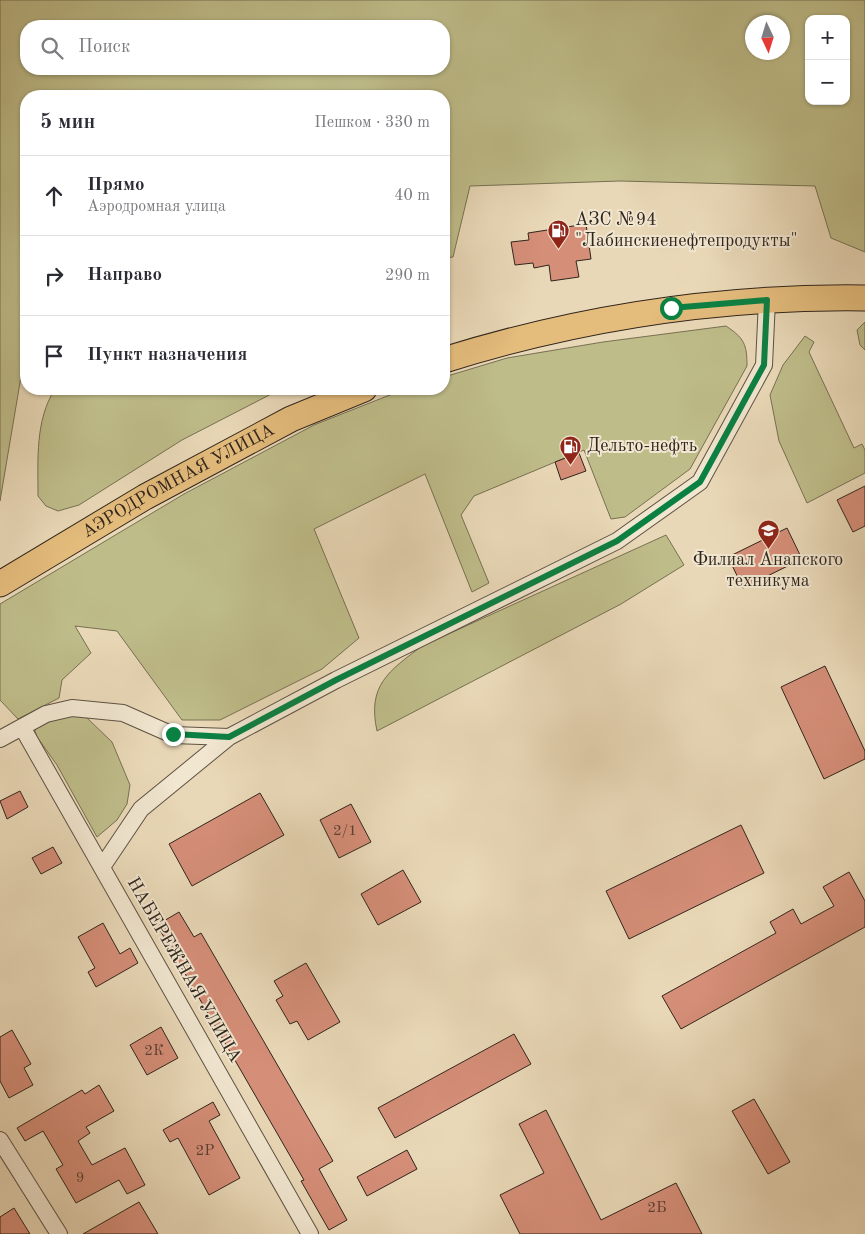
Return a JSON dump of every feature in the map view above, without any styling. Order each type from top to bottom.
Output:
[{"type":"main road","points":[[450,358],[569,325],[671,308],[767,300],[865,298]]},
{"type":"main road","name":"АЭРОДРОМНАЯ УЛИЦА","points":[[0,584],[153,492],[291,419],[349,395]]},
{"type":"street","points":[[102,867],[141,809],[229,737],[336,680],[617,541],[700,482],[764,365],[767,300]]},
{"type":"street","points":[[0,739],[46,714],[72,708],[123,713],[173,734],[229,737]]},
{"type":"street","name":"НАБЕРЕЖНАЯ УЛИЦА","points":[[22,727],[310,1234]]},
{"type":"street","points":[[0,1140],[59,1234]]},
{"type":"shaded area","points":[[0,0],[865,0],[865,252],[831,238],[815,186],[620,181],[470,186],[453,257],[450,257],[450,90],[20,90],[20,383],[0,501]]},
{"type":"shaded area","points":[[865,322],[865,350],[860,345],[857,330]]},
{"type":"shaded area","points":[[726,326],[741,338],[746,352],[747,366],[690,469],[625,517],[611,519],[584,450],[474,496],[461,515],[489,583],[472,592],[425,474],[314,529],[359,638],[322,669],[220,720],[182,720],[117,631],[75,626],[91,653],[62,680],[59,698],[18,719],[0,700],[0,604],[184,494],[314,425],[390,395],[450,395],[450,375],[507,358],[603,342]]},
{"type":"shaded area","points":[[805,336],[814,342],[809,352],[854,448],[862,444],[865,450],[865,473],[807,503],[779,441],[770,395],[783,365]]},
{"type":"shaded area","points":[[52,395],[269,395],[182,440],[79,505],[58,511],[46,506],[38,496],[39,441],[44,414]]},
{"type":"shaded area","points":[[666,535],[684,565],[621,604],[377,731],[375,702],[378,690],[383,681],[400,663],[422,646]]},
{"type":"shaded area","points":[[68,715],[85,716],[112,742],[130,785],[127,804],[117,820],[97,837],[57,765],[37,737],[33,725]]},
{"type":"building","points":[[586,224],[591,259],[576,261],[579,277],[551,281],[549,265],[534,268],[533,263],[515,265],[511,242],[529,240],[528,233]]},
{"type":"building","points":[[579,453],[586,471],[561,480],[555,462]]},
{"type":"building","points":[[865,486],[865,526],[853,532],[837,500]]},
{"type":"building","points":[[787,528],[802,559],[743,588],[728,557]]},
{"type":"building","points":[[825,666],[865,751],[865,759],[824,779],[781,687]]},
{"type":"building","points":[[20,791],[28,807],[7,819],[0,801]]},
{"type":"building","points":[[260,793],[284,835],[192,886],[169,844]]},
{"type":"building","points":[[351,804],[371,842],[339,858],[320,820]]},
{"type":"building","points":[[741,825],[764,873],[629,939],[606,891]]},
{"type":"building","points":[[53,847],[62,863],[41,874],[32,858]]},
{"type":"building","points":[[403,870],[421,902],[378,925],[361,894]]},
{"type":"building","points":[[849,872],[865,901],[865,927],[681,1029],[662,996],[776,933],[770,922],[793,909],[801,924],[834,906],[823,887]]},
{"type":"building","points":[[179,912],[194,937],[201,933],[333,1161],[319,1169],[347,1220],[329,1230],[301,1181],[304,1180],[157,925]]},
{"type":"building","points":[[103,923],[120,954],[130,948],[138,963],[96,987],[88,972],[95,968],[78,937]]},
{"type":"building","points":[[306,963],[340,1022],[308,1040],[297,1021],[290,1024],[276,1000],[283,996],[274,981]]},
{"type":"building","points":[[161,1027],[178,1058],[147,1075],[130,1045]]},
{"type":"building","points":[[12,1030],[31,1064],[24,1068],[33,1085],[9,1098],[0,1081],[0,1037]]},
{"type":"building","points":[[514,1034],[531,1064],[395,1138],[378,1108]]},
{"type":"building","points":[[99,1085],[114,1111],[86,1127],[90,1133],[78,1141],[92,1165],[125,1148],[145,1185],[127,1194],[119,1180],[76,1203],[56,1169],[63,1165],[43,1131],[25,1141],[17,1128],[82,1090],[85,1094]]},
{"type":"building","points":[[754,1099],[790,1162],[768,1174],[732,1111]]},
{"type":"building","points":[[213,1102],[220,1115],[209,1121],[240,1178],[209,1195],[178,1138],[170,1142],[163,1130]]},
{"type":"building","points":[[546,1110],[601,1220],[676,1183],[702,1234],[520,1234],[500,1195],[544,1173],[519,1124]]},
{"type":"building","points":[[407,1150],[417,1169],[367,1196],[357,1177]]},
{"type":"building","points":[[139,1202],[158,1234],[83,1234]]},
{"type":"building","points":[[14,1208],[30,1234],[0,1234],[0,1217]]},
{"type":"place","name":"АЗС №94 \"Лабинскиенефтепродукты\"","points":[[559,249]]},
{"type":"place","name":"Дельто-нефть","points":[[571,465]]},
{"type":"place","name":"Филиал Анапского техникума","points":[[768,549]]},
{"type":"route","points":[[173,734],[229,737],[336,680],[617,541],[700,482],[764,365],[767,300],[671,308]]}]
